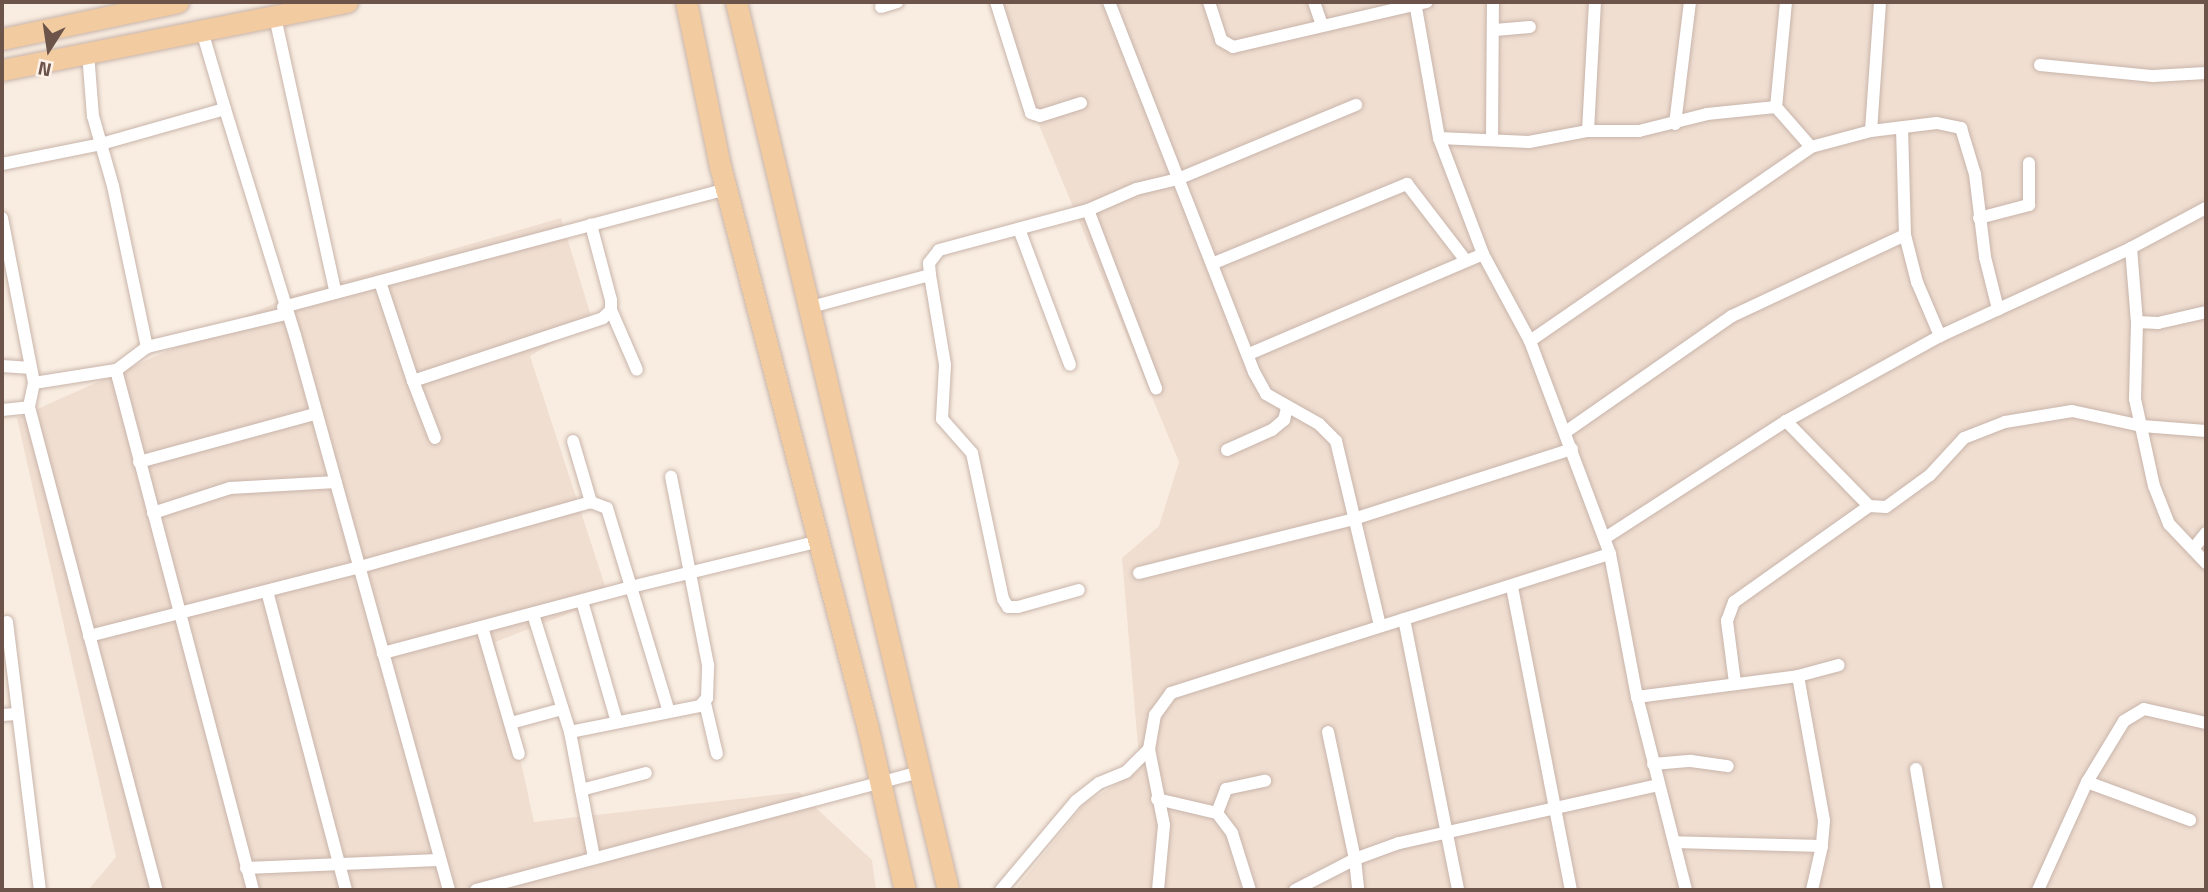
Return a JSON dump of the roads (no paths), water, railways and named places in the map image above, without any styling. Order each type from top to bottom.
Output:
[{"type":"main road","points":[[2,39],[178,2]]},
{"type":"main road","points":[[2,70],[347,2]]},
{"type":"main road","points":[[686,2],[726,189],[782,395],[816,542],[905,890]]},
{"type":"main road","points":[[736,2],[811,307],[948,890]]},
{"type":"street","points":[[881,7],[897,2]]},
{"type":"street","points":[[996,2],[1031,113],[1040,116],[1081,103]]},
{"type":"street","points":[[1109,2],[1266,394],[1320,424],[1336,441],[1380,626]]},
{"type":"street","points":[[1209,2],[1221,40],[1233,47],[1419,3],[1439,138],[1483,254],[1530,341],[1567,431],[1610,554],[1637,697],[1657,785],[1686,890]]},
{"type":"street","points":[[1314,2],[1322,25]]},
{"type":"street","points":[[1492,138],[1495,30],[1493,2]]},
{"type":"street","points":[[1588,131],[1595,2]]},
{"type":"street","points":[[1675,124],[1690,2]]},
{"type":"street","points":[[1786,2],[1776,107],[1811,147]]},
{"type":"street","points":[[1871,131],[1880,2]]},
{"type":"street","points":[[275,17],[335,290]]},
{"type":"street","points":[[1495,30],[1530,27]]},
{"type":"street","points":[[202,31],[336,482],[438,860],[449,890]]},
{"type":"street","points":[[88,53],[101,144],[148,338],[147,348]]},
{"type":"street","points":[[2040,65],[2153,76],[2206,73]]},
{"type":"street","points":[[1079,590],[1018,607],[1008,607],[1003,599],[972,453],[942,419],[945,365],[929,263],[939,250],[1088,209],[1136,189],[1178,178],[1356,105]]},
{"type":"street","points":[[1439,138],[1492,138],[1529,142],[1588,131],[1617,133],[1675,124],[1707,114],[1776,107]]},
{"type":"street","points":[[2,164],[101,144],[225,109]]},
{"type":"street","points":[[1530,341],[1811,147],[1871,131],[1937,123],[1961,128],[1975,174],[1979,218],[1998,309]]},
{"type":"street","points":[[1902,128],[1905,235],[1917,282],[1940,336]]},
{"type":"street","points":[[1979,218],[2029,205],[2028,163]]},
{"type":"street","points":[[1214,263],[1407,184],[1466,261]]},
{"type":"street","points":[[34,383],[116,370],[147,348],[284,311],[335,290],[380,282],[726,189]]},
{"type":"street","points":[[1605,538],[1786,421],[1940,336],[2131,248],[2206,208]]},
{"type":"street","points":[[1088,209],[1156,388]]},
{"type":"street","points":[[2,221],[32,368],[34,383],[29,407],[157,890]]},
{"type":"street","points":[[591,225],[611,310],[637,370]]},
{"type":"street","points":[[1019,229],[1070,365]]},
{"type":"street","points":[[1567,431],[1732,316],[1905,235]]},
{"type":"street","points":[[2131,248],[2137,322],[2135,389],[2161,508],[2169,524],[2206,563]]},
{"type":"street","points":[[1249,354],[1483,254]]},
{"type":"street","points":[[811,307],[930,275]]},
{"type":"street","points":[[380,282],[435,439]]},
{"type":"street","points":[[413,381],[603,318],[611,310]]},
{"type":"street","points":[[2137,322],[2158,323],[2206,312]]},
{"type":"street","points":[[2,366],[32,368]]},
{"type":"street","points":[[116,370],[253,890]]},
{"type":"street","points":[[2,410],[29,407]]},
{"type":"street","points":[[1227,450],[1272,430],[1284,420],[1287,408]]},
{"type":"street","points":[[1786,421],[1869,506],[1886,508],[1930,475],[1964,438],[1989,426],[2063,411],[2142,426],[2206,431]]},
{"type":"street","points":[[139,462],[315,414]]},
{"type":"street","points":[[573,441],[591,502]]},
{"type":"street","points":[[1139,573],[1354,519],[1572,449]]},
{"type":"street","points":[[671,477],[708,665],[705,703],[717,754]]},
{"type":"street","points":[[153,513],[230,488],[336,482]]},
{"type":"street","points":[[89,636],[360,568],[591,502],[607,508],[669,712]]},
{"type":"street","points":[[1735,683],[1728,610],[1869,506]]},
{"type":"street","points":[[2193,549],[2206,533]]},
{"type":"street","points":[[383,653],[631,587],[816,542]]},
{"type":"street","points":[[1158,890],[1164,825],[1149,749],[1154,715],[1179,688],[1512,587],[1610,554]]},
{"type":"street","points":[[1512,587],[1557,807],[1571,890]]},
{"type":"street","points":[[267,591],[342,862],[346,890]]},
{"type":"street","points":[[582,601],[617,722]]},
{"type":"street","points":[[533,614],[570,732],[594,858]]},
{"type":"street","points":[[1404,620],[1449,832],[1458,890]]},
{"type":"street","points":[[7,622],[16,714],[40,890]]},
{"type":"street","points":[[482,627],[519,754]]},
{"type":"street","points":[[1637,697],[1798,676],[1839,665]]},
{"type":"street","points":[[1798,676],[1824,821],[1822,846],[1812,890]]},
{"type":"street","points":[[570,732],[705,703]]},
{"type":"street","points":[[511,723],[562,709]]},
{"type":"street","points":[[2038,890],[2087,782],[2133,712],[2160,710],[2206,723]]},
{"type":"street","points":[[2,715],[16,714]]},
{"type":"street","points":[[1328,732],[1356,859],[1358,890]]},
{"type":"street","points":[[1001,890],[1076,801],[1111,777],[1126,772],[1149,749]]},
{"type":"street","points":[[1653,764],[1691,761],[1728,765]]},
{"type":"street","points":[[1916,769],[1937,890]]},
{"type":"street","points":[[475,890],[920,772]]},
{"type":"street","points":[[581,790],[646,773]]},
{"type":"street","points":[[1217,813],[1226,789],[1265,781]]},
{"type":"street","points":[[2087,782],[2190,820]]},
{"type":"street","points":[[1295,890],[1356,859],[1449,832],[1657,785]]},
{"type":"street","points":[[1157,799],[1217,813],[1232,833],[1250,890]]},
{"type":"street","points":[[1164,825],[1183,806]]},
{"type":"street","points":[[1674,842],[1822,846]]},
{"type":"street","points":[[246,868],[438,860]]}]
